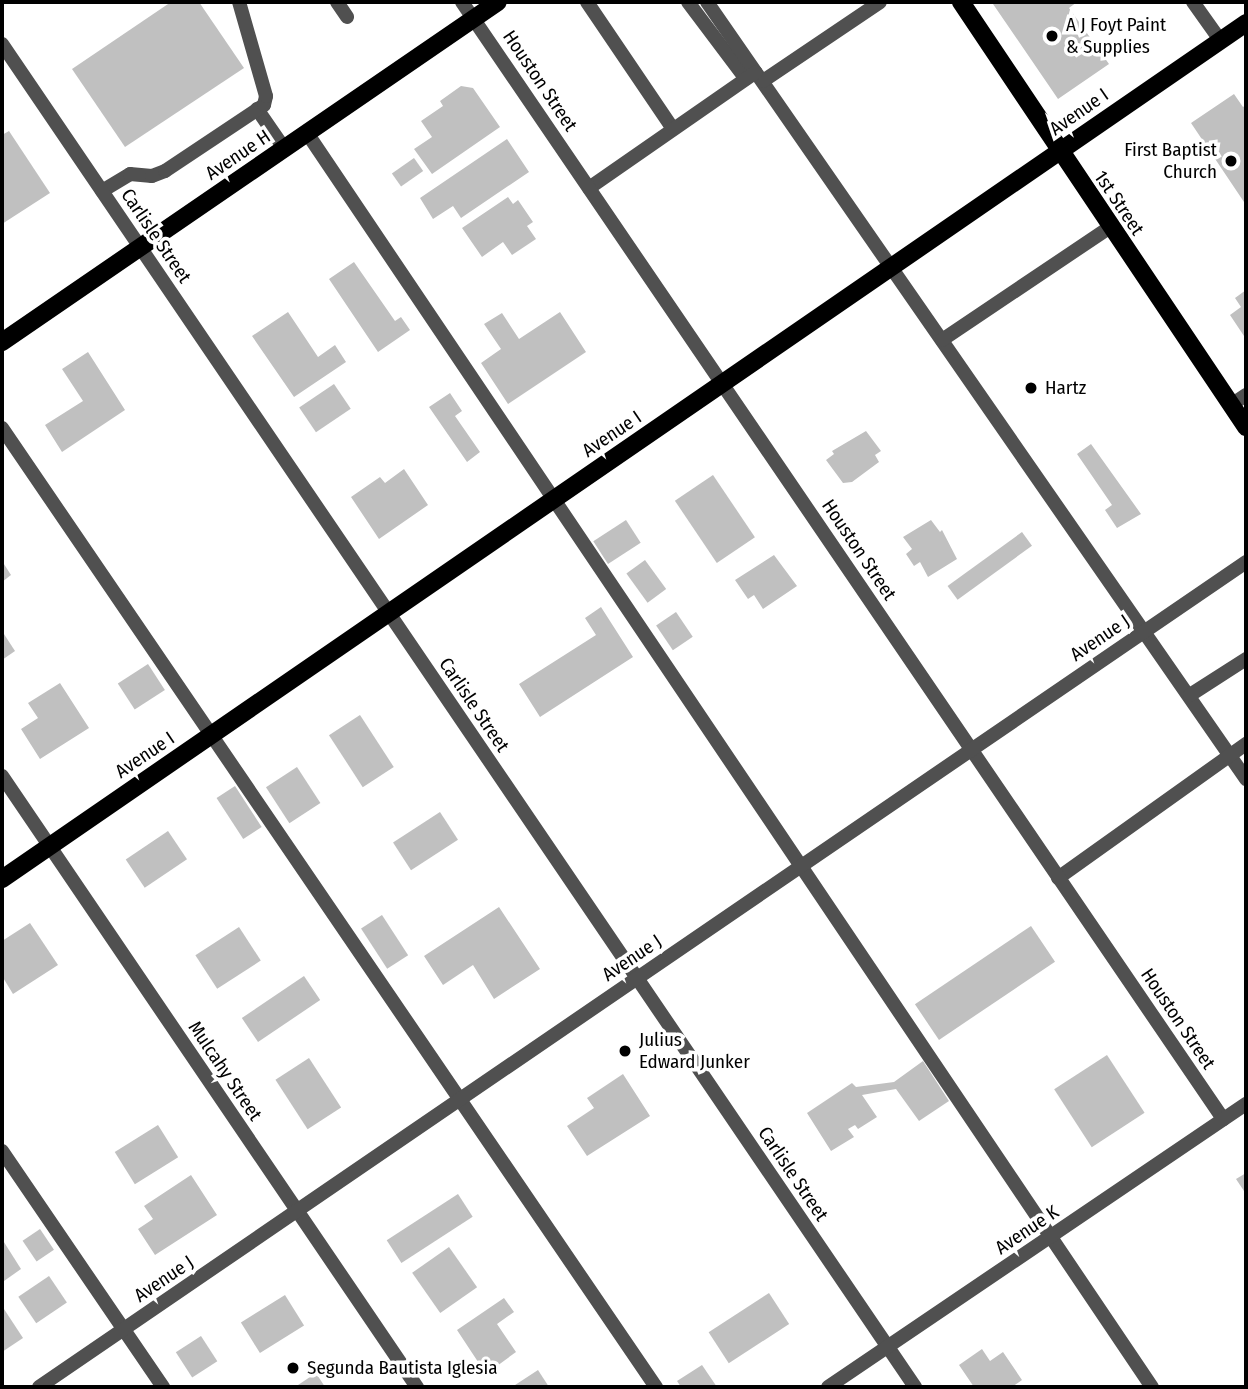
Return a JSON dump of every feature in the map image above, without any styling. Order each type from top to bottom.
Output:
[{"type":"main road","name":"Avenue H","points":[[2,342],[498,2]]},
{"type":"main road","name":"1st Street","points":[[961,2],[1110,227],[1239,400],[1246,427]]},
{"type":"main road","name":"Avenue I","points":[[2,879],[1246,23]]},
{"type":"street","points":[[102,191],[130,174],[152,176],[165,171],[264,104],[266,96],[239,2]]},
{"type":"street","points":[[337,2],[347,18]]},
{"type":"street","name":"Houston Street","points":[[462,2],[1223,1119]]},
{"type":"street","points":[[587,2],[673,129]]},
{"type":"street","points":[[688,2],[755,77]]},
{"type":"street","points":[[708,2],[755,77],[1146,630],[1246,779]]},
{"type":"street","points":[[589,188],[673,129],[880,2]]},
{"type":"street","points":[[1193,2],[1220,40]]},
{"type":"street","name":"Carlisle Street","points":[[2,44],[915,1387]]},
{"type":"street","points":[[257,109],[284,148]]},
{"type":"street","points":[[307,133],[1152,1387]]},
{"type":"street","points":[[942,340],[1110,227]]},
{"type":"street","points":[[2,428],[656,1387]]},
{"type":"street","name":"Avenue J","points":[[39,1387],[1246,562]]},
{"type":"street","points":[[1190,695],[1246,659]]},
{"type":"street","points":[[1058,878],[1246,744]]},
{"type":"street","name":"Mulcahy Street","points":[[2,776],[417,1387]]},
{"type":"street","name":"Avenue K","points":[[828,1387],[1246,1104]]},
{"type":"street","points":[[2,1151],[163,1387]]},
{"type":"building","points":[[171,2],[199,2],[244,68],[125,147],[72,69]]},
{"type":"building","name":"A J Foyt Paint & Supplies","points":[[1077,2],[1069,8],[1109,64],[1058,99],[993,4]]},
{"type":"building","points":[[461,86],[473,88],[500,127],[432,174],[414,149],[432,137],[421,121],[443,106],[440,101]]},
{"type":"building","name":"First Baptist Church","points":[[1234,94],[1243,107],[1246,105],[1244,202],[1191,123]]},
{"type":"building","points":[[9,131],[50,193],[2,224],[2,135]]},
{"type":"building","points":[[507,139],[529,172],[461,218],[453,206],[433,219],[420,198]]},
{"type":"building","points":[[414,158],[423,171],[401,187],[392,173]]},
{"type":"building","points":[[508,197],[513,204],[518,200],[533,222],[527,226],[536,239],[512,255],[503,242],[482,257],[462,228]]},
{"type":"building","points":[[354,262],[395,321],[401,317],[410,330],[378,352],[329,279]]},
{"type":"building","points":[[1246,290],[1246,339],[1230,315],[1241,307],[1235,298]]},
{"type":"building","points":[[288,312],[318,357],[335,345],[346,362],[294,397],[252,336]]},
{"type":"building","points":[[560,312],[586,352],[508,404],[481,363],[501,349],[484,324],[502,313],[519,339]]},
{"type":"building","points":[[88,352],[125,410],[62,452],[45,425],[83,401],[62,369]]},
{"type":"building","points":[[334,384],[351,409],[316,432],[299,407]]},
{"type":"building","points":[[450,393],[462,411],[455,416],[480,452],[467,462],[429,407]]},
{"type":"building","points":[[866,431],[881,451],[875,455],[879,462],[852,482],[843,483],[826,460],[834,454],[832,451]]},
{"type":"building","points":[[1091,444],[1141,514],[1117,528],[1105,510],[1112,505],[1077,454]]},
{"type":"building","points":[[404,469],[428,505],[379,539],[351,497],[380,477],[385,483]]},
{"type":"building","points":[[713,475],[755,537],[717,563],[675,501]]},
{"type":"building","points":[[626,520],[641,543],[608,564],[593,541]]},
{"type":"building","points":[[931,520],[940,532],[942,530],[957,559],[928,577],[920,562],[914,566],[906,554],[912,549],[903,537]]},
{"type":"building","points":[[1022,532],[1032,546],[958,600],[948,586]]},
{"type":"building","points":[[774,555],[797,586],[763,609],[754,595],[748,599],[735,580]]},
{"type":"building","points":[[645,560],[666,589],[648,603],[626,574]]},
{"type":"building","points":[[2,561],[11,575],[2,582]]},
{"type":"building","points":[[601,607],[633,657],[540,717],[519,684],[596,635],[585,618]]},
{"type":"building","points":[[676,612],[693,637],[673,650],[656,625]]},
{"type":"building","points":[[2,631],[15,651],[2,660]]},
{"type":"building","points":[[148,664],[165,690],[135,710],[118,684]]},
{"type":"building","points":[[60,683],[89,728],[40,759],[21,729],[38,718],[28,703]]},
{"type":"building","points":[[360,715],[394,767],[363,787],[329,735]]},
{"type":"building","points":[[297,767],[320,803],[289,823],[266,787]]},
{"type":"building","points":[[235,786],[262,827],[243,839],[217,798]]},
{"type":"building","points":[[440,812],[458,840],[411,870],[393,842]]},
{"type":"building","points":[[168,831],[187,859],[145,888],[126,860]]},
{"type":"building","points":[[499,907],[540,969],[494,999],[473,965],[443,985],[424,956]]},
{"type":"building","points":[[382,915],[408,955],[387,969],[361,929]]},
{"type":"building","points":[[30,923],[58,965],[13,994],[2,976],[2,941]]},
{"type":"building","points":[[1031,926],[1055,962],[939,1040],[915,1004]]},
{"type":"building","points":[[239,927],[261,961],[217,989],[195,955]]},
{"type":"building","points":[[304,976],[320,1000],[258,1042],[242,1018]]},
{"type":"building","points":[[1107,1055],[1145,1113],[1092,1147],[1054,1089]]},
{"type":"building","points":[[309,1058],[341,1107],[308,1129],[275,1080]]},
{"type":"building","points":[[923,1061],[949,1101],[919,1121],[896,1089],[862,1095],[877,1117],[858,1129],[855,1125],[848,1129],[854,1137],[831,1151],[807,1113],[852,1083],[856,1087],[894,1082]]},
{"type":"building","points":[[623,1074],[650,1116],[587,1156],[567,1126],[594,1108],[587,1098]]},
{"type":"building","points":[[158,1125],[178,1157],[135,1184],[115,1152]]},
{"type":"building","points":[[1246,1173],[1246,1194],[1236,1179]]},
{"type":"building","points":[[191,1175],[217,1215],[155,1255],[138,1229],[153,1219],[144,1206]]},
{"type":"building","points":[[458,1194],[473,1217],[401,1263],[387,1240]]},
{"type":"building","points":[[40,1229],[54,1250],[37,1261],[23,1241]]},
{"type":"building","points":[[2,1239],[21,1269],[4,1281],[2,1278]]},
{"type":"building","points":[[449,1247],[477,1287],[440,1313],[412,1273]]},
{"type":"building","points":[[49,1276],[67,1303],[36,1323],[18,1297]]},
{"type":"building","points":[[769,1293],[789,1324],[729,1363],[709,1332]]},
{"type":"building","points":[[285,1295],[304,1326],[260,1353],[241,1323]]},
{"type":"building","points":[[504,1298],[514,1312],[497,1324],[516,1352],[486,1374],[457,1330]]},
{"type":"building","points":[[4,1309],[23,1338],[2,1352],[2,1310]]},
{"type":"building","points":[[201,1336],[217,1361],[192,1377],[176,1352]]},
{"type":"building","points":[[982,1349],[990,1361],[1003,1352],[1022,1380],[1012,1387],[974,1387],[959,1365]]},
{"type":"building","points":[[702,1365],[717,1387],[681,1387],[677,1381]]},
{"type":"building","points":[[538,1370],[549,1387],[512,1387]]},
{"type":"building","points":[[316,1373],[325,1387],[295,1387]]},
{"type":"place","name":"A J Foyt Paint & Supplies","points":[[1052,36]]},
{"type":"place","name":"First Baptist Church","points":[[1231,161]]},
{"type":"place","name":"Hartz","points":[[1031,388]]},
{"type":"place","name":"Julius Edward Junker","points":[[625,1051]]},
{"type":"place","name":"Segunda Bautista Iglesia","points":[[293,1368]]}]
